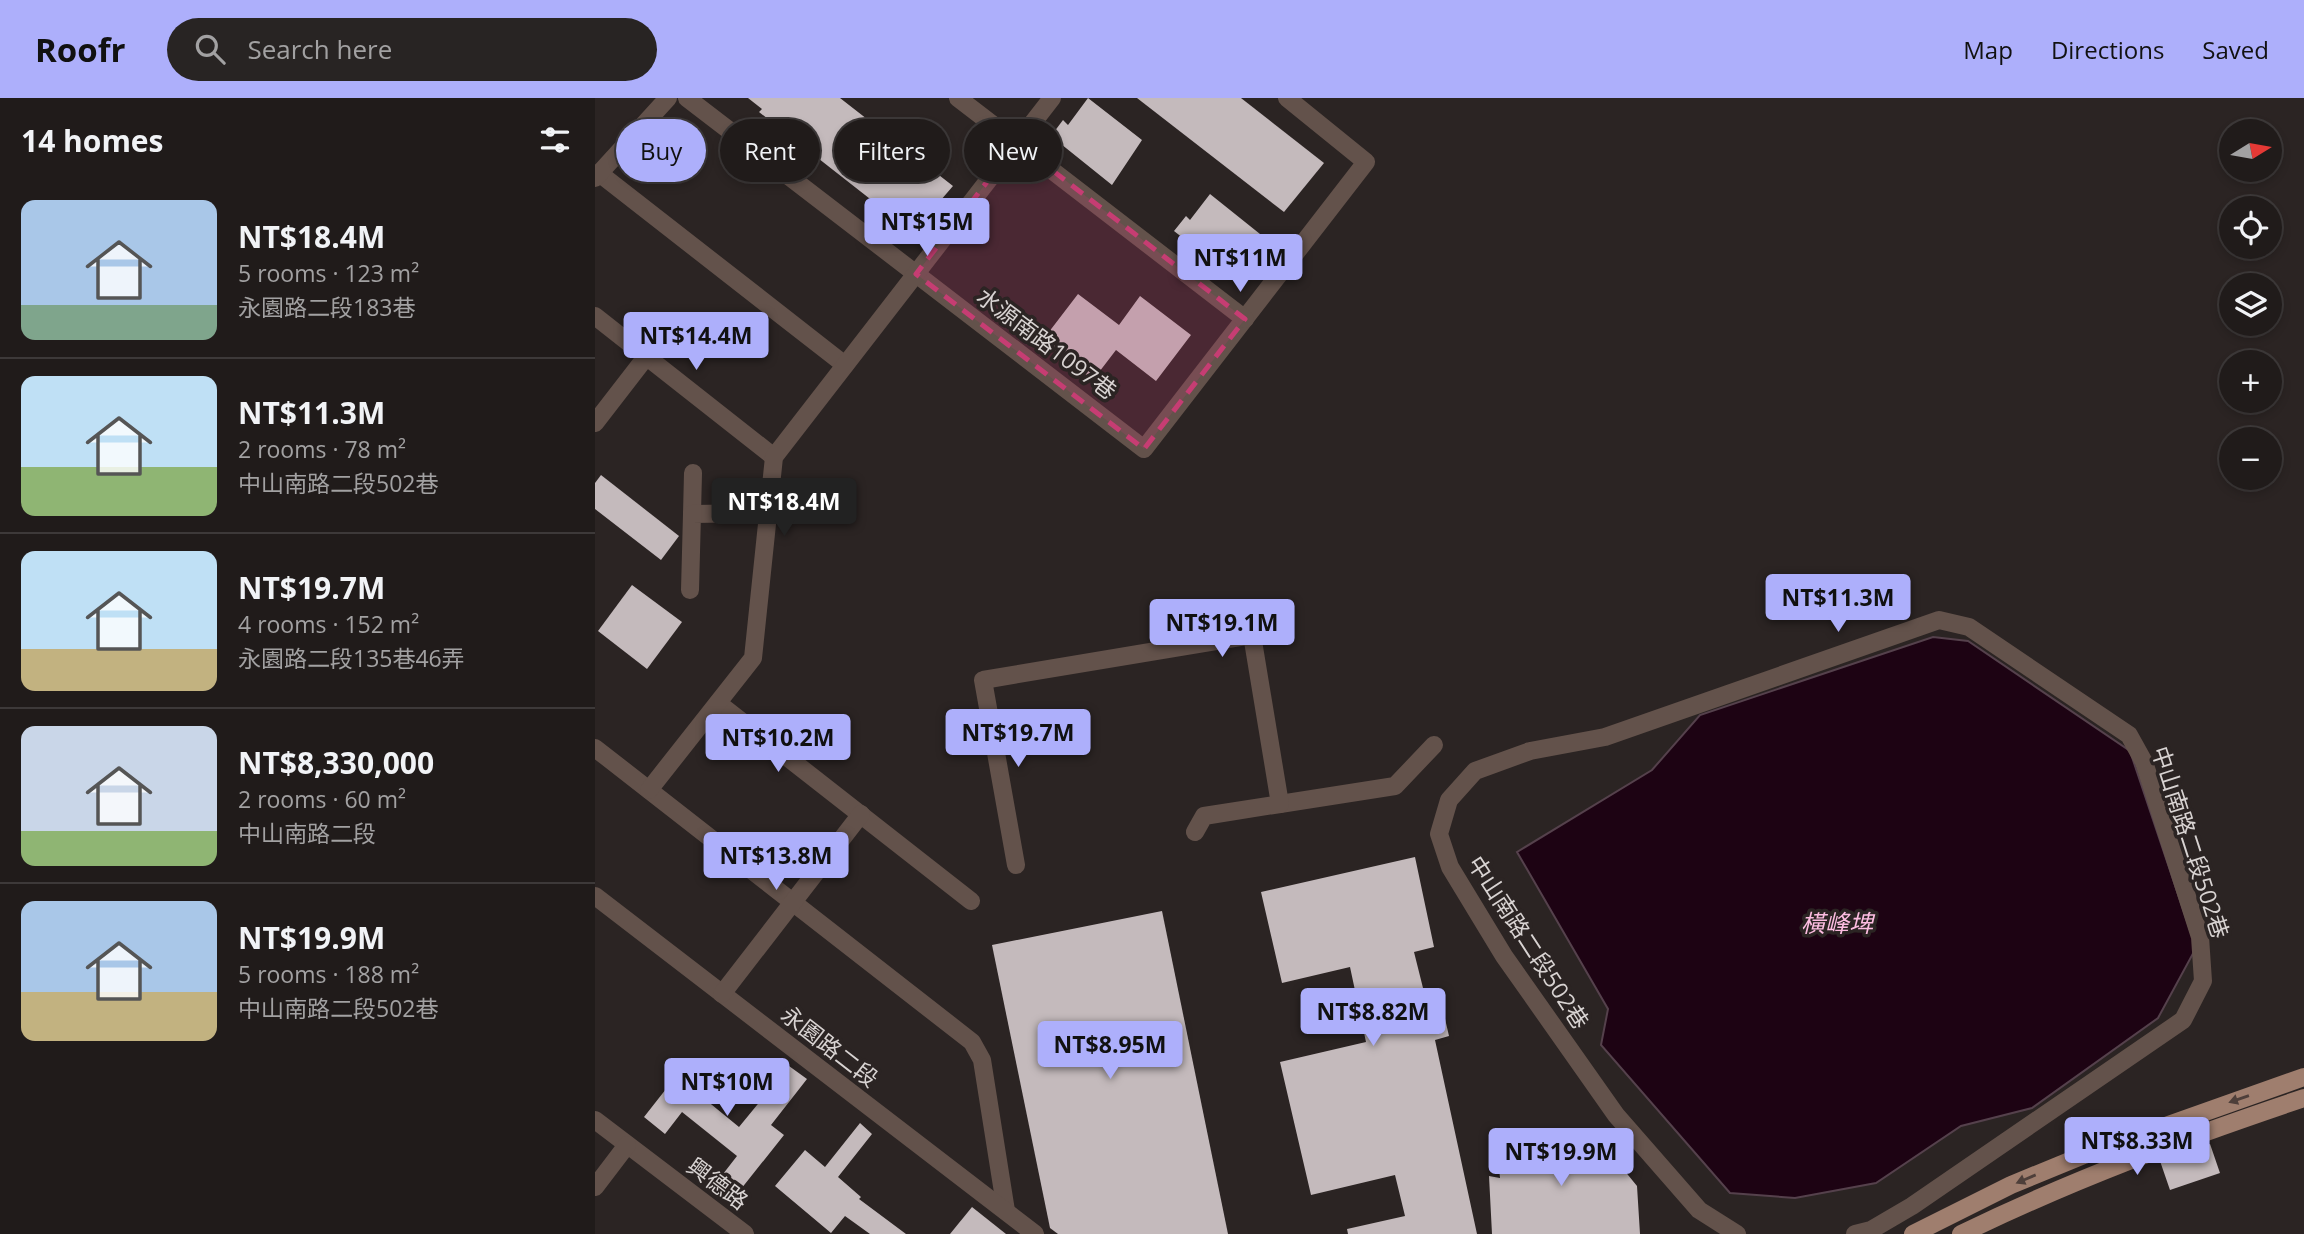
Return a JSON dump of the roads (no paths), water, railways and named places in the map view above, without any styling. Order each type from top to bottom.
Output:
[{"type":"main road","points":[[1913,1234],[2011,1185],[2084,1155],[2304,1077]]},
{"type":"main road","points":[[1961,1234],[2025,1203],[2159,1146],[2304,1098]]},
{"type":"street","points":[[668,98],[597,175],[845,365]]},
{"type":"street","name":"水源南路1097巷","points":[[687,98],[1144,449],[1245,319]]},
{"type":"street","points":[[958,98],[986,119]]},
{"type":"street","points":[[1036,119],[1052,98]]},
{"type":"street","points":[[1062,178],[1245,319],[1366,162],[1287,98]]},
{"type":"street","points":[[649,790],[753,658],[774,457],[987,182]]},
{"type":"street","points":[[595,316],[774,457]]},
{"type":"street","points":[[595,423],[646,357]]},
{"type":"street","points":[[690,590],[693,473]]},
{"type":"street","points":[[692,514],[767,513]]},
{"type":"street","name":"中山南路二段502巷","points":[[1737,1234],[1699,1210],[1616,1115],[1504,957],[1450,867],[1439,834],[1449,800],[1475,771],[1530,751],[1605,737],[1938,620],[1969,627],[2129,735],[2144,762],[2200,937],[2203,981],[2183,1020],[2122,1065],[2013,1135],[1912,1206],[1871,1230],[1855,1234]]},
{"type":"street","points":[[1016,865],[983,680],[1252,635],[1280,804]]},
{"type":"street","points":[[718,702],[971,901]]},
{"type":"street","points":[[1195,832],[1205,816],[1395,786],[1434,745]]},
{"type":"street","points":[[595,748],[979,1050],[1006,1211]]},
{"type":"street","points":[[722,994],[861,814]]},
{"type":"street","name":"永園路二段","points":[[595,896],[1035,1234]]},
{"type":"street","name":"興德路","points":[[595,1121],[745,1234]]},
{"type":"street","points":[[595,1186],[627,1145]]},
{"type":"water","name":"橫峰埤","points":[[1933,637],[1968,641],[2130,751],[2196,948],[2158,1018],[2032,1108],[1961,1126],[1876,1183],[1795,1198],[1730,1193],[1601,1045],[1608,1009],[1517,852],[1652,770],[1700,715]]}]
